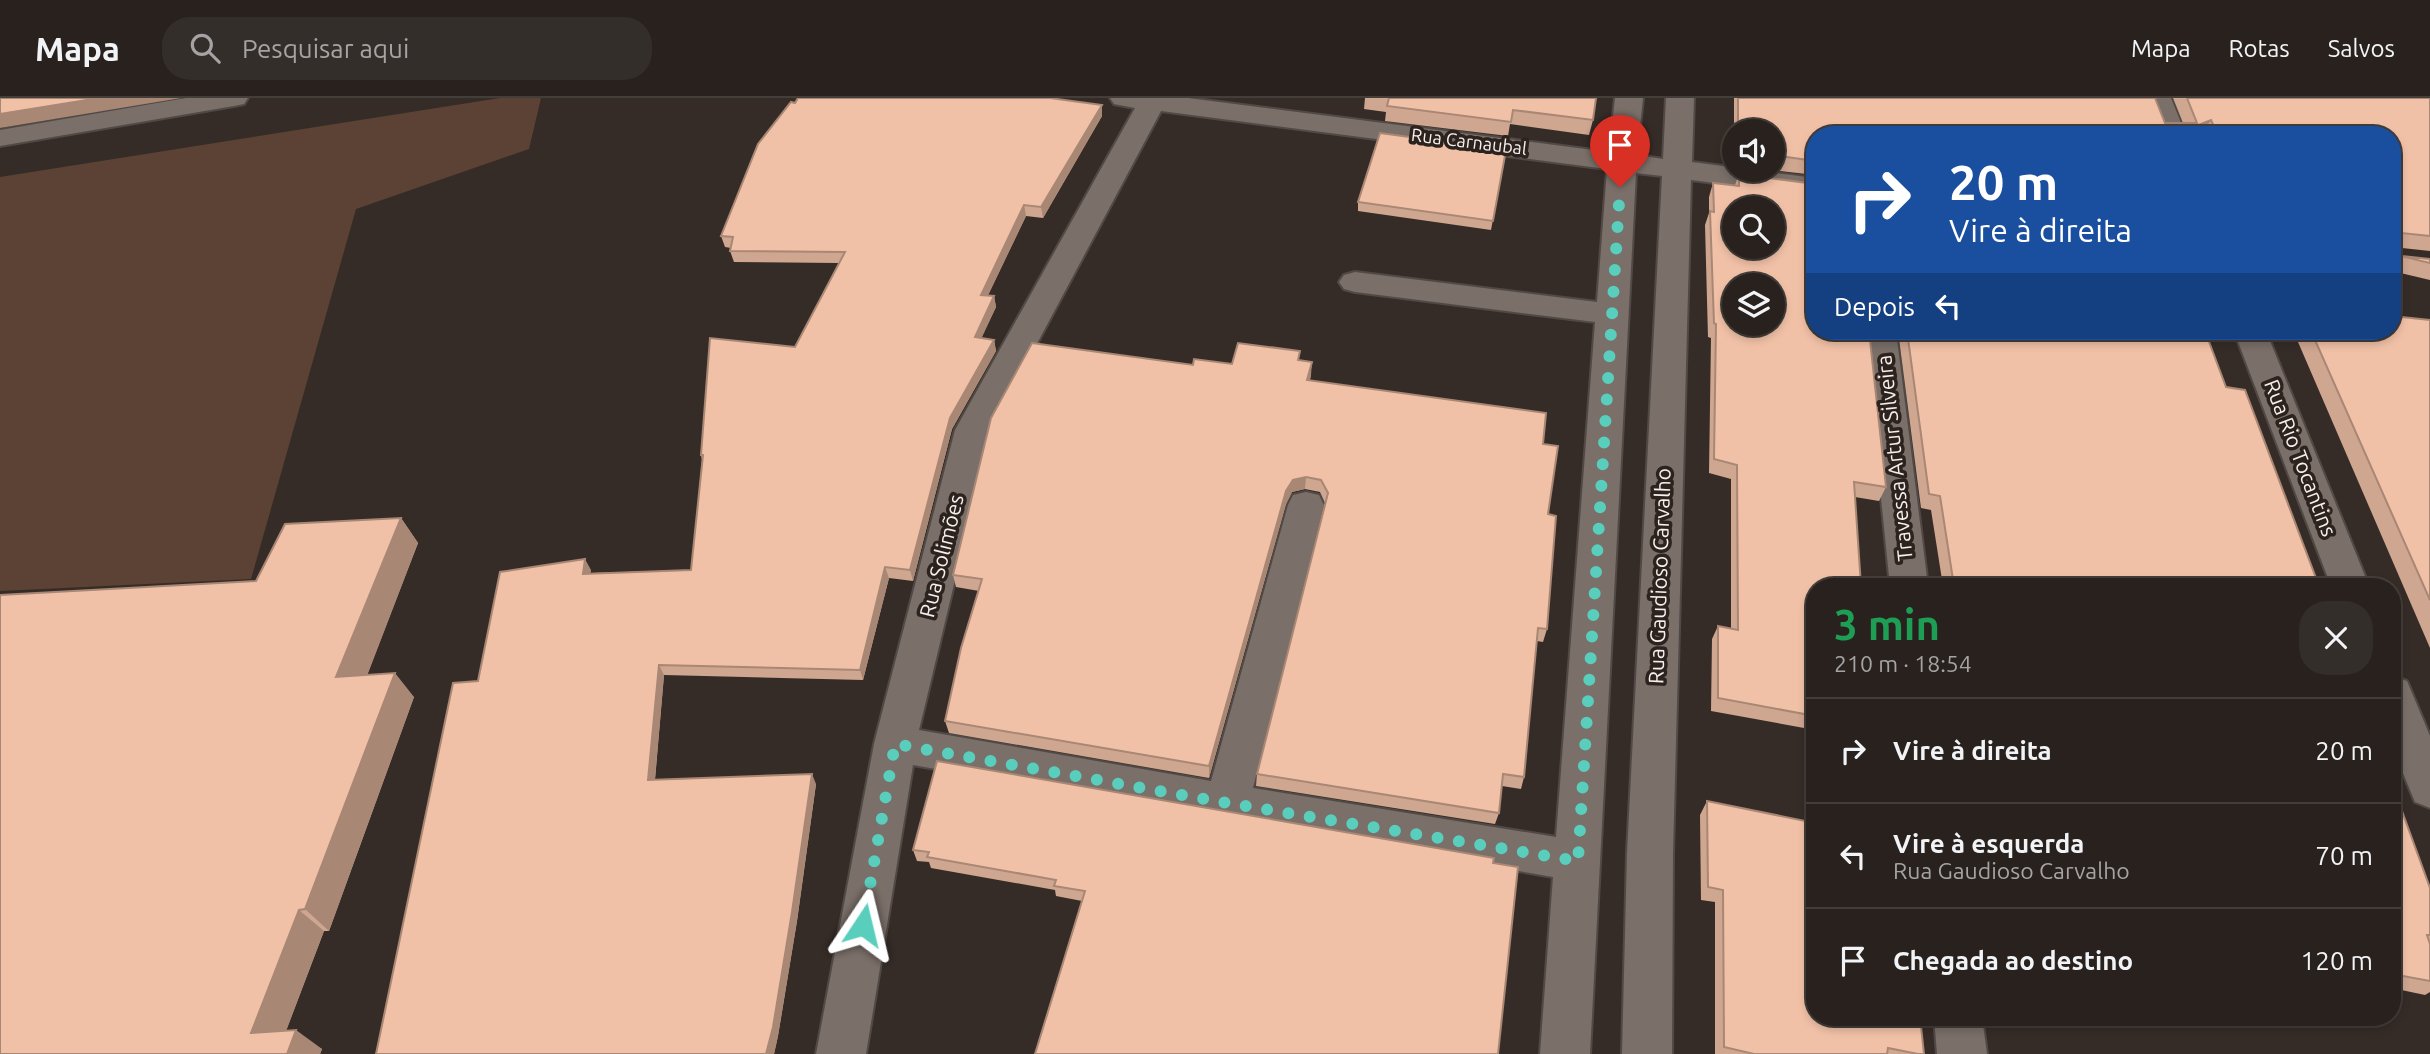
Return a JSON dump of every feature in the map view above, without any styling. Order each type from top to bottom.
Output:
[{"type":"street","points":[[0,138],[234,98]]},
{"type":"street","points":[[1565,1054],[1622,161],[1629,98]]},
{"type":"street","name":"Rua Gaudioso Carvalho","points":[[1647,1054],[1650,853],[1680,98]]},
{"type":"street","points":[[2157,98],[2168,126]]},
{"type":"street","name":"Rua Carnaubal","points":[[1143,99],[1806,186]]},
{"type":"street","name":"Rua Solimões","points":[[841,1054],[895,744],[973,430],[1143,99]]},
{"type":"street","points":[[1355,282],[1612,314]]},
{"type":"street","name":"Travessa Artur Silveira","points":[[1881,340],[1908,578]]},
{"type":"street","name":"Rua Rio Tocantins","points":[[2253,340],[2347,578]]},
{"type":"street","points":[[1227,803],[1306,505]]},
{"type":"street","points":[[2401,716],[2430,789]]},
{"type":"street","points":[[895,744],[1578,861]]},
{"type":"street","points":[[1959,1026],[1962,1054]]},
{"type":"shaded area","points":[[500,98],[541,98],[529,149],[356,209],[251,579],[0,591],[0,177]]},
{"type":"building","points":[[0,98],[99,98],[0,114]]},
{"type":"building","points":[[798,98],[1050,98],[1102,105],[1041,207],[1024,205],[981,295],[994,296],[975,337],[994,340],[950,418],[910,570],[885,567],[860,670],[659,665],[648,780],[812,774],[792,912],[766,1054],[376,1054],[453,683],[478,681],[500,572],[585,559],[583,574],[691,570],[703,455],[710,338],[795,347],[845,252],[730,251],[733,237],[721,236],[758,144],[791,102],[795,103]]},
{"type":"building","points":[[1389,98],[1596,98],[1593,120],[1513,110],[1511,122],[1387,106]]},
{"type":"building","points":[[1738,98],[2155,98],[2165,123],[2197,123],[2187,98],[2430,98],[2430,236],[2402,233],[2402,256],[2430,259],[2430,263],[2401,256],[2401,126],[2214,126],[2211,120],[2196,126],[1806,126],[1806,160],[1785,157],[1785,119],[1738,119]]},
{"type":"building","points":[[1380,133],[1506,150],[1493,221],[1358,202]]},
{"type":"building","points":[[1785,180],[1806,183],[1806,340],[1870,340],[1886,487],[1854,482],[1860,578],[1806,578],[1806,714],[1718,698],[1718,626],[1738,630],[1737,465],[1714,459],[1716,324],[1710,211],[1714,212],[1713,183],[1739,186],[1739,182]]},
{"type":"building","points":[[2401,317],[2430,320],[2430,600],[2315,340],[2401,340]]},
{"type":"building","points":[[1908,340],[2208,340],[2226,387],[2245,390],[2316,578],[1953,578],[1940,496],[1929,494]]},
{"type":"building","points":[[1032,343],[1193,365],[1194,359],[1232,364],[1238,343],[1300,351],[1298,360],[1312,362],[1307,380],[1546,413],[1543,444],[1558,446],[1548,514],[1556,516],[1547,629],[1538,628],[1524,777],[1503,774],[1499,813],[1257,774],[1328,493],[1321,480],[1306,477],[1293,480],[1286,491],[1209,766],[945,721],[961,648],[982,579],[953,575],[991,418]]},
{"type":"building","points":[[401,518],[336,677],[395,673],[305,909],[299,910],[251,1033],[296,1030],[287,1054],[0,1054],[0,595],[256,581],[285,524]]},
{"type":"building","points":[[937,761],[1494,858],[1493,863],[1518,867],[1498,1054],[1035,1054],[1085,891],[1054,886],[1056,880],[927,857],[929,852],[913,850]]},
{"type":"building","points":[[1707,801],[1806,821],[1806,1026],[1921,1026],[1924,1054],[1888,1048],[1887,1054],[1754,1054],[1724,1047],[1723,890],[1708,887]]},
{"type":"building","points":[[2401,808],[2430,888],[2430,935],[2427,935],[2430,944],[2430,981],[2401,976]]},
{"type":"route","points":[[863,925],[895,744],[1578,861],[1620,187]]}]
